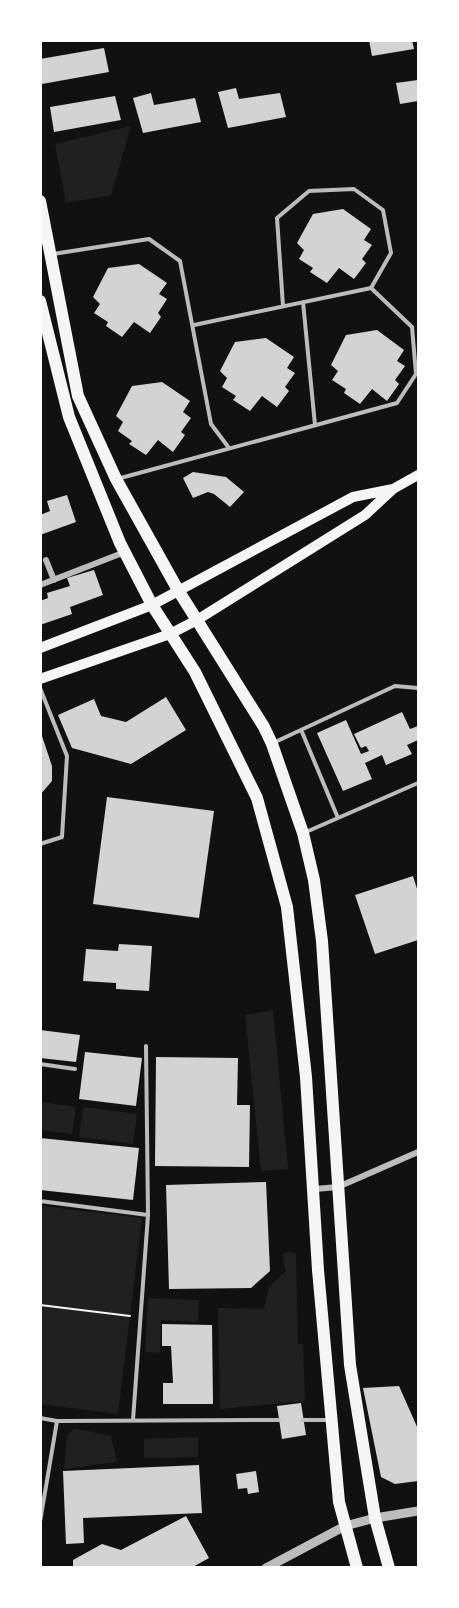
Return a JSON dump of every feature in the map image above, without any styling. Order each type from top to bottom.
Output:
[{"type":"main road","points":[[40,201],[78,396],[116,479],[178,590],[264,727],[303,833],[314,880],[322,941],[350,1365],[375,1518],[389,1568]]},
{"type":"main road","points":[[40,301],[69,417],[125,552],[152,605],[195,672],[257,798],[287,907],[315,1189],[318,1270],[339,1502],[357,1568]]},
{"type":"main road","points":[[40,679],[170,634],[365,515],[393,489],[418,476]]},
{"type":"main road","points":[[40,648],[152,605],[353,497],[393,489]]},
{"type":"street","points":[[40,585],[125,552]]},
{"type":"street","points":[[46,560],[54,580]]},
{"type":"street","points":[[315,1189],[338,1187],[418,1152]]},
{"type":"street","points":[[266,1568],[345,1526],[418,1511]]},
{"type":"lane","points":[[194,325],[371,288],[391,253],[383,210],[354,189],[309,191],[277,218],[284,306]]},
{"type":"lane","points":[[50,254],[149,239],[180,261],[211,424],[229,448]]},
{"type":"lane","points":[[116,479],[397,403],[416,374],[412,327],[371,288]]},
{"type":"lane","points":[[303,302],[315,425]]},
{"type":"lane","points":[[272,744],[302,732],[395,686],[418,688]]},
{"type":"lane","points":[[40,688],[67,756],[62,837],[40,844]]},
{"type":"lane","points":[[302,732],[338,818]]},
{"type":"lane","points":[[303,833],[418,783]]},
{"type":"lane","points":[[133,1420],[148,1215],[146,1046]]},
{"type":"lane","points":[[40,1064],[75,1069]]},
{"type":"lane","points":[[40,1201],[148,1215]]},
{"type":"lane","points":[[40,1418],[57,1421],[279,1420]]},
{"type":"lane","points":[[303,1420],[332,1420]]},
{"type":"lane","points":[[40,1522],[57,1421]]},
{"type":"path","points":[[40,1305],[130,1316]]},
{"type":"shaded area","points":[[131,126],[111,195],[66,203],[55,144]]},
{"type":"shaded area","points":[[273,1010],[288,1169],[261,1171],[245,1015]]},
{"type":"shaded area","points":[[41,1102],[76,1107],[72,1134],[41,1130]]},
{"type":"shaded area","points":[[83,1107],[137,1114],[133,1144],[79,1137]]},
{"type":"shaded area","points":[[41,1206],[142,1218],[118,1414],[41,1404]]},
{"type":"shaded area","points":[[296,1253],[298,1344],[303,1344],[305,1401],[220,1409],[218,1308],[264,1309],[269,1287],[286,1271],[282,1254]]},
{"type":"shaded area","points":[[148,1298],[199,1300],[198,1322],[161,1320],[160,1353],[145,1352]]},
{"type":"shaded area","points":[[74,1428],[111,1436],[117,1462],[64,1469],[67,1436]]},
{"type":"shaded area","points":[[198,1437],[198,1457],[144,1458],[144,1439]]},
{"type":"building","points":[[369,40],[412,40],[414,49],[372,56]]},
{"type":"building","points":[[104,48],[109,72],[42,84],[40,59]]},
{"type":"building","points":[[418,80],[418,101],[400,104],[396,83]]},
{"type":"building","points":[[236,88],[239,99],[280,93],[286,117],[228,128],[218,92]]},
{"type":"building","points":[[151,93],[154,105],[195,98],[201,122],[143,133],[133,98]]},
{"type":"building","points":[[115,96],[121,120],[54,132],[50,107]]},
{"type":"building","points":[[343,209],[371,229],[364,240],[372,245],[362,259],[366,263],[354,279],[339,268],[327,283],[310,272],[313,268],[299,259],[304,250],[297,243],[313,214]]},
{"type":"building","points":[[139,264],[167,283],[159,294],[167,299],[158,313],[161,317],[150,333],[134,322],[122,337],[106,326],[108,322],[94,313],[100,304],[93,297],[108,268]]},
{"type":"building","points":[[377,330],[404,350],[397,361],[405,366],[395,380],[399,384],[387,401],[372,389],[360,404],[344,393],[346,389],[332,380],[338,371],[331,365],[346,335]]},
{"type":"building","points":[[266,338],[294,357],[287,368],[295,373],[285,387],[289,391],[277,407],[262,396],[250,411],[233,400],[236,396],[222,387],[227,378],[220,371],[235,342]]},
{"type":"building","points":[[162,382],[190,401],[183,412],[191,418],[181,432],[185,435],[173,452],[158,440],[146,455],[129,444],[132,441],[118,431],[123,422],[116,416],[132,386]]},
{"type":"building","points":[[193,472],[226,477],[244,492],[230,507],[208,492],[193,498],[183,478]]},
{"type":"building","points":[[67,495],[76,522],[40,535],[40,515],[50,511],[47,501]]},
{"type":"building","points":[[94,570],[103,595],[70,607],[72,614],[40,625],[40,601],[48,598],[47,593],[70,586],[67,578]]},
{"type":"building","points":[[166,697],[186,730],[131,764],[72,748],[58,715],[94,699],[101,716],[126,722]]},
{"type":"building","points":[[402,712],[410,729],[418,726],[418,740],[407,745],[412,754],[386,765],[382,755],[365,763],[372,779],[343,791],[317,733],[346,720],[361,754],[369,751],[366,746],[361,748],[354,734]]},
{"type":"building","points":[[40,730],[52,766],[52,781],[40,795]]},
{"type":"building","points":[[107,797],[214,811],[199,918],[93,904]]},
{"type":"building","points":[[413,876],[418,892],[418,940],[375,954],[355,895]]},
{"type":"building","points":[[119,944],[152,946],[149,991],[116,989],[116,983],[83,981],[86,949],[118,951]]},
{"type":"building","points":[[40,1030],[80,1035],[76,1062],[40,1058]]},
{"type":"building","points":[[85,1052],[142,1058],[136,1106],[79,1099]]},
{"type":"building","points":[[156,1057],[238,1058],[237,1105],[250,1105],[249,1167],[155,1166]]},
{"type":"building","points":[[40,1138],[139,1148],[133,1200],[40,1190]]},
{"type":"building","points":[[266,1182],[270,1271],[251,1288],[169,1289],[166,1185]]},
{"type":"building","points":[[162,1324],[212,1325],[213,1404],[163,1404],[163,1383],[173,1383],[171,1346],[162,1346]]},
{"type":"building","points":[[399,1386],[418,1429],[418,1481],[395,1484],[381,1477],[363,1388]]},
{"type":"building","points":[[301,1403],[306,1435],[282,1439],[277,1406]]},
{"type":"building","points":[[199,1465],[202,1513],[83,1518],[84,1543],[66,1544],[63,1471]]},
{"type":"building","points":[[256,1471],[259,1492],[248,1494],[247,1488],[238,1489],[236,1474]]},
{"type":"building","points":[[186,1516],[209,1558],[191,1568],[73,1568],[73,1560],[102,1544],[121,1550]]}]
